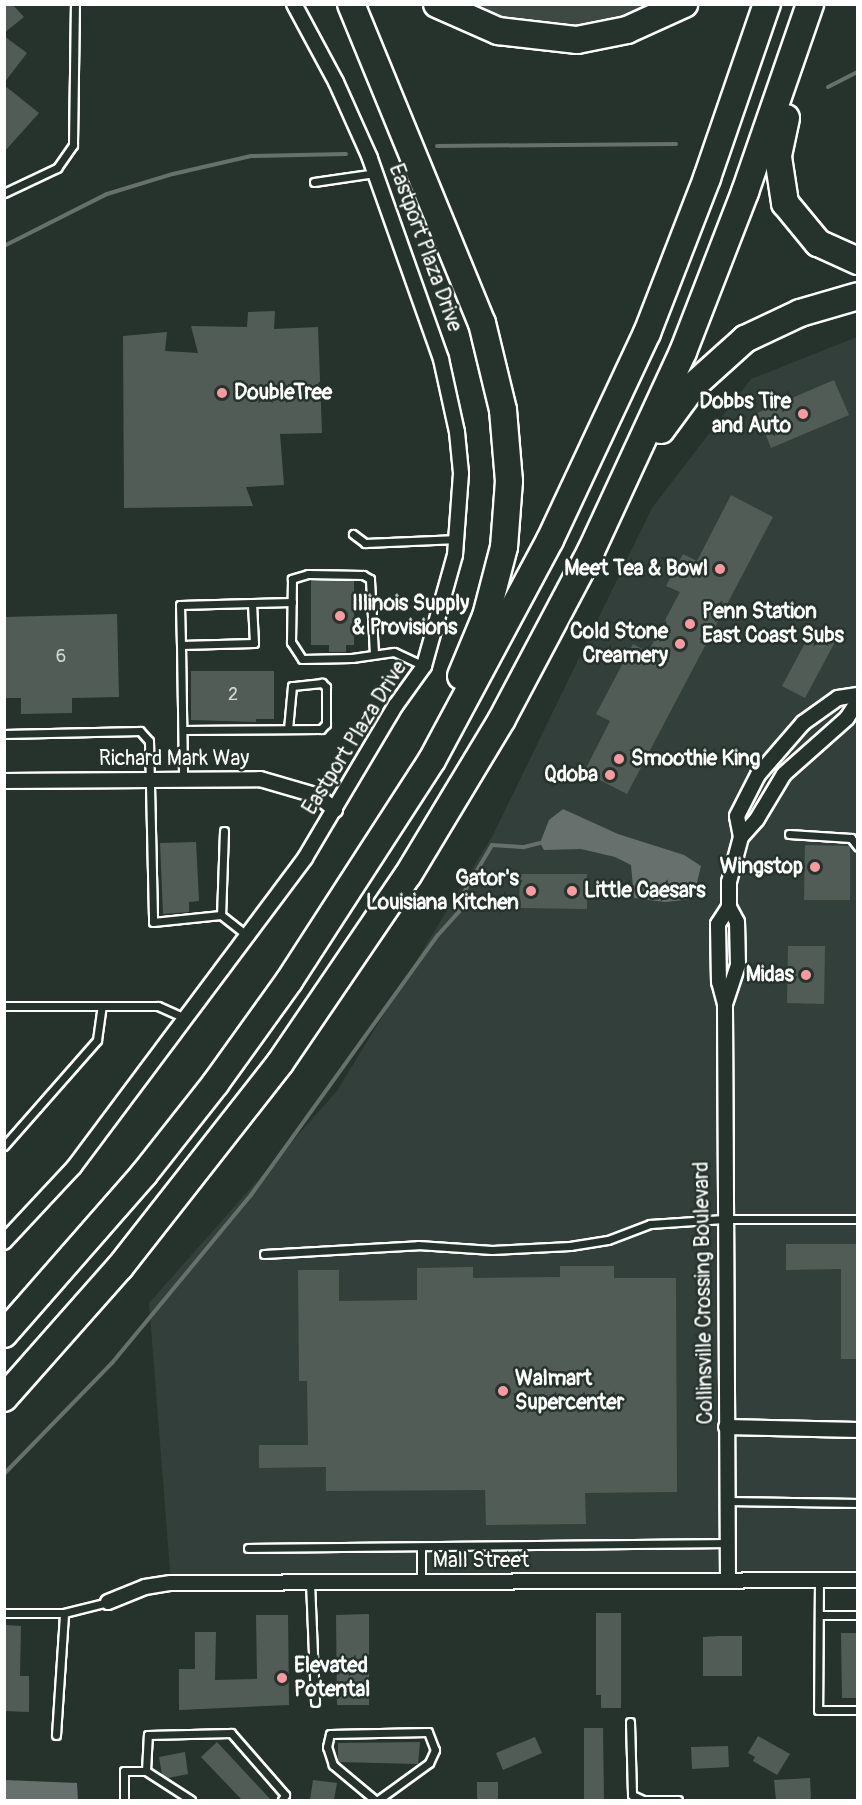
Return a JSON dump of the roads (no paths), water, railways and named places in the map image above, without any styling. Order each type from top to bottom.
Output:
[{"type":"highway","points":[[351,4],[482,323],[498,379],[507,442],[507,513],[499,573],[470,658],[438,724],[432,759]]},
{"type":"highway","points":[[437,4],[498,31],[577,40],[627,30],[684,4]]},
{"type":"highway","points":[[4,1334],[144,1174],[215,1084],[290,981],[432,759],[550,540],[647,333],[707,178],[767,4]]},
{"type":"highway","points":[[4,1398],[120,1267],[213,1152],[346,968],[502,719],[636,456],[683,352],[785,81],[810,4]]},
{"type":"highway","points":[[785,81],[787,108],[778,157],[785,203],[818,243],[858,261]]},
{"type":"highway","points":[[636,456],[660,433],[694,385],[745,339],[800,313],[858,296]]},
{"type":"street","name":"Eastport Plaza Drive","points":[[4,1242],[74,1167],[249,937],[335,810],[396,705],[424,666],[458,539],[461,473],[448,385],[423,301],[376,173],[336,82],[294,4]]},
{"type":"street","name":"Collinsville Crossing Boulevard","points":[[725,1005],[738,965],[737,922],[729,907],[729,882],[741,837],[737,816],[758,775],[780,745],[838,698],[858,695]]},
{"type":"street","name":"Collinsville Crossing Boulevard","points":[[741,837],[757,819],[784,774],[847,718],[858,701]]},
{"type":"street","name":"Richard Mark Way","points":[[4,781],[260,779],[286,784],[318,796],[335,810]]},
{"type":"street","name":"Collinsville Crossing Boulevard","points":[[728,1581],[724,1219],[725,1005],[716,944],[718,924],[729,907]]},
{"type":"street","points":[[726,1427],[858,1430]]},
{"type":"street","name":"Mall Street","points":[[108,1602],[145,1587],[171,1582],[858,1580]]},
{"type":"lane","points":[[4,193],[57,168],[73,145],[75,4]]},
{"type":"lane","points":[[314,182],[376,173]]},
{"type":"lane","points":[[353,534],[365,543],[458,539]]},
{"type":"lane","points":[[374,654],[372,586],[363,575],[298,575],[292,579],[291,642],[302,659],[374,654],[393,652],[424,666]]},
{"type":"lane","points":[[183,778],[180,605],[292,602]]},
{"type":"lane","points":[[181,645],[254,643],[252,603]]},
{"type":"lane","points":[[183,730],[321,729],[326,724],[326,687],[322,683],[292,686],[288,729]]},
{"type":"lane","points":[[4,734],[140,731],[149,741],[153,922],[221,915],[249,937]]},
{"type":"lane","points":[[221,915],[224,831]]},
{"type":"lane","points":[[789,834],[851,838],[858,847]]},
{"type":"lane","points":[[4,1006],[158,1006],[187,1019]]},
{"type":"lane","points":[[4,1146],[97,1040],[102,1006]]},
{"type":"lane","points":[[264,1254],[418,1245],[492,1250],[570,1246],[608,1240],[650,1224],[724,1219],[858,1219]]},
{"type":"lane","points":[[727,1501],[858,1503]]},
{"type":"lane","points":[[248,1548],[422,1548],[727,1542]]},
{"type":"lane","points":[[421,1582],[422,1548]]},
{"type":"lane","points":[[819,1580],[818,1710],[858,1710]]},
{"type":"lane","points":[[310,1582],[315,1702]]},
{"type":"lane","points":[[4,1613],[64,1613],[108,1602]]},
{"type":"lane","points":[[56,1735],[64,1613]]},
{"type":"lane","points":[[820,1615],[858,1615]]},
{"type":"lane","points":[[630,1722],[632,1795],[643,1800],[678,1800]]},
{"type":"lane","points":[[383,1730],[430,1734],[435,1750],[429,1763],[377,1800],[333,1765],[327,1747],[330,1734],[383,1730]]},
{"type":"lane","points":[[146,1771],[148,1735],[231,1733],[285,1795],[282,1800]]},
{"type":"lane","points":[[124,1800],[124,1771],[146,1771],[191,1800]]},
{"type":"waterway","points":[[828,87],[858,72]]},
{"type":"waterway","points":[[437,146],[676,144]]},
{"type":"waterway","points":[[4,246],[107,194],[173,174],[251,156],[346,154]]},
{"type":"waterway","points":[[4,1474],[112,1363],[251,1195],[438,935],[459,912],[459,901],[492,845],[524,847],[540,843]]},
{"type":"place","name":"DoubleTree","points":[[222,393]]},
{"type":"place","name":"Dobbs Tire and Auto","points":[[803,414]]},
{"type":"place","name":"Meet Tea & Bowl","points":[[720,569]]},
{"type":"place","name":"Illinois Supply & Provisions","points":[[340,616]]},
{"type":"place","name":"Penn Station East Coast Subs","points":[[690,624]]},
{"type":"place","name":"Cold Stone Creamery","points":[[680,644]]},
{"type":"place","name":"Smoothie King","points":[[619,759]]},
{"type":"place","name":"Qdoba","points":[[610,775]]},
{"type":"place","name":"Wingstop","points":[[815,867]]},
{"type":"place","name":"Gator's Louisiana Kitchen","points":[[531,891]]},
{"type":"place","name":"Little Caesars","points":[[572,891]]},
{"type":"place","name":"Midas","points":[[806,975]]},
{"type":"place","name":"Walmart Supercenter","points":[[503,1391]]},
{"type":"place","name":"Elevated Potental","points":[[282,1678]]}]
